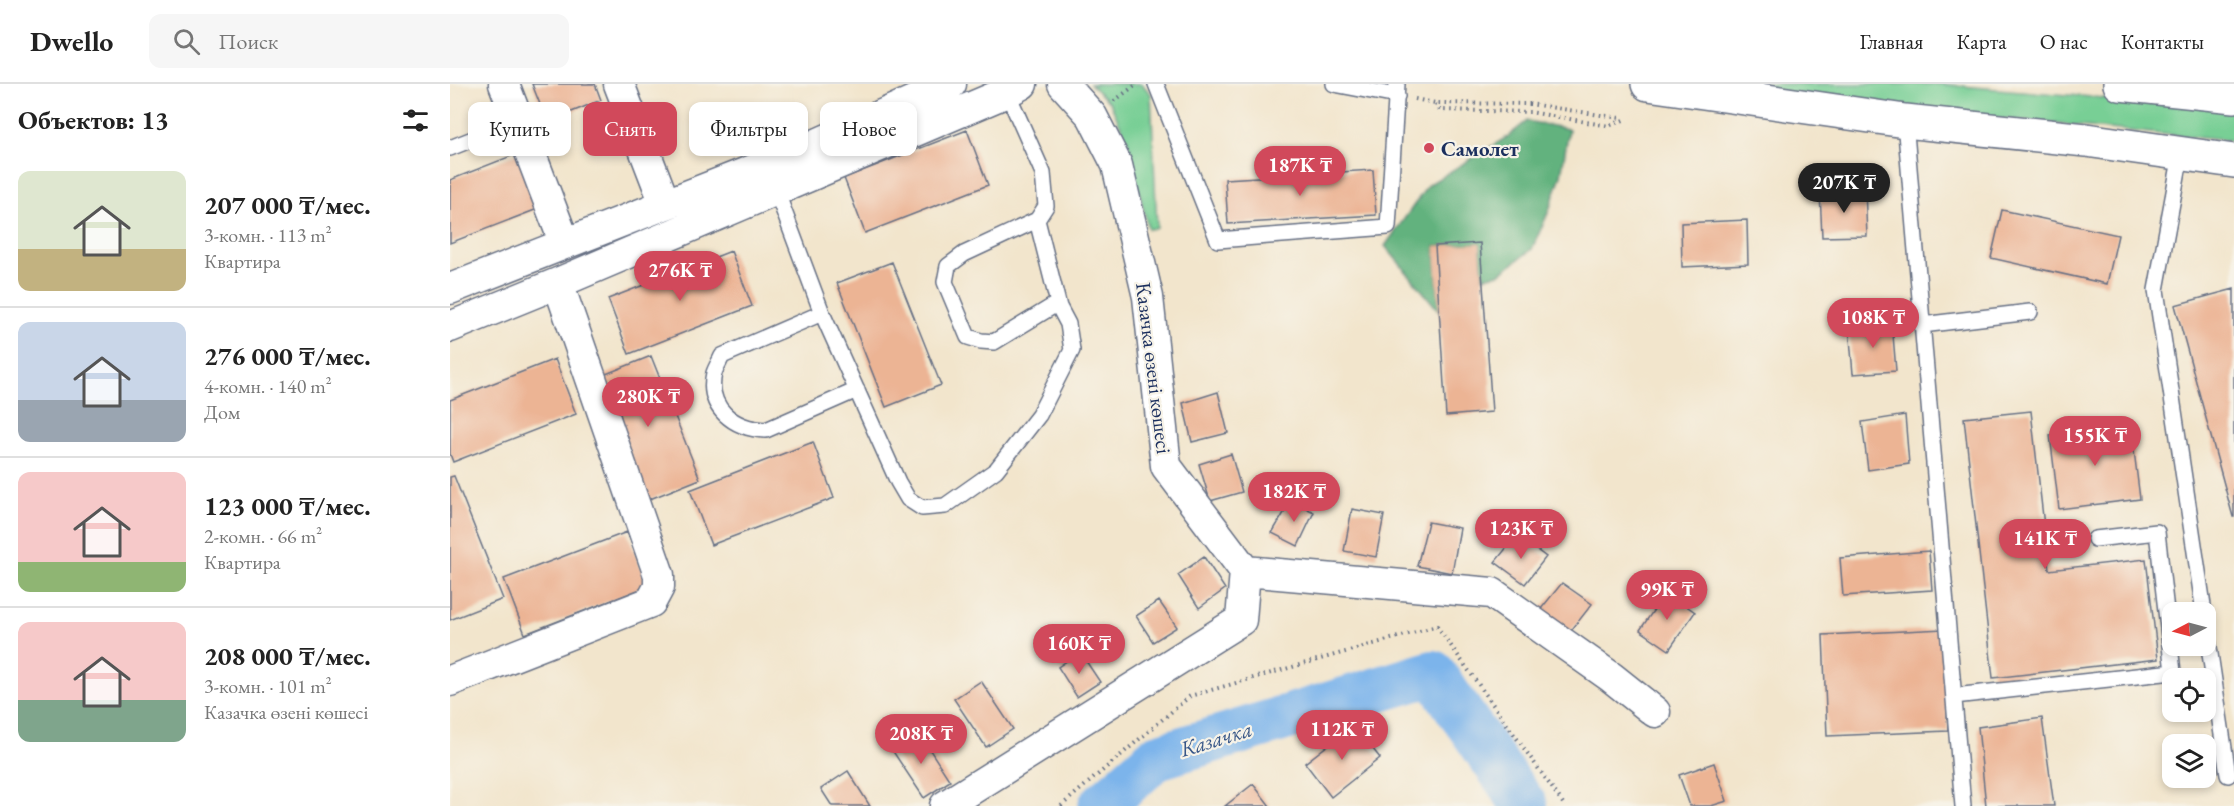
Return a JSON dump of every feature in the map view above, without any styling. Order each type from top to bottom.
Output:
[{"type":"main road","points":[[1648,84],[1905,121],[2086,140],[2234,161]]},
{"type":"main road","points":[[2120,84],[2234,96]]},
{"type":"street","points":[[504,84],[511,102]]},
{"type":"street","points":[[619,84],[665,204]]},
{"type":"street","points":[[450,290],[801,151],[951,84]]},
{"type":"street","name":"Казачка өзені көшесі","points":[[1063,84],[1092,116],[1117,165],[1148,297],[1166,465],[1245,571]]},
{"type":"street","points":[[450,327],[776,190],[1005,87]]},
{"type":"street","points":[[531,156],[565,244]]},
{"type":"street","points":[[450,681],[651,602],[659,587],[659,575],[558,283]]},
{"type":"street","points":[[945,806],[1241,620],[1245,571],[1492,593],[1611,677],[1655,712]]},
{"type":"lane","points":[[1156,84],[1218,240],[1388,227],[1397,90],[1334,84]]},
{"type":"lane","points":[[1005,87],[1043,173],[1046,206],[1037,220],[964,254],[948,266],[945,282],[968,337],[981,341],[994,342],[1053,306],[1059,307]]},
{"type":"lane","points":[[1905,121],[1963,806]]},
{"type":"lane","points":[[450,148],[468,141]]},
{"type":"lane","points":[[2181,154],[2156,290],[2203,602]]},
{"type":"lane","points":[[776,190],[822,313],[898,482],[908,499],[922,508],[945,506],[996,470],[1039,414],[1072,350],[1068,324],[1059,307],[1037,220]]},
{"type":"lane","points":[[1922,325],[2030,312]]},
{"type":"lane","points":[[822,313],[722,356],[714,373],[713,390],[723,414],[749,429],[765,430],[857,390]]},
{"type":"lane","points":[[1954,696],[2173,672],[2157,532],[2095,539]]},
{"type":"lane","points":[[2210,656],[2228,775]]},
{"type":"path","points":[[1620,118],[1530,104],[1434,103],[1440,110],[1530,112],[1609,126],[1626,119]]},
{"type":"path","points":[[1061,806],[1190,696],[1437,626],[1565,806]]},
{"type":"green space","points":[[1090,84],[1142,84],[1151,94],[1157,228],[1148,229],[1128,142],[1110,103]]},
{"type":"green space","points":[[1729,84],[1937,84],[2234,109],[2234,141],[1921,111]]},
{"type":"green space","points":[[1527,121],[1569,129],[1561,175],[1532,249],[1499,274],[1483,277],[1480,243],[1435,246],[1439,311],[1385,246],[1428,185],[1507,137]]},
{"type":"building","points":[[532,84],[595,84],[601,100],[583,102],[583,107],[571,112],[571,102],[539,102]]},
{"type":"building","points":[[967,130],[988,185],[865,233],[844,178],[900,156],[917,156],[917,150]]},
{"type":"building","points":[[511,156],[520,156],[540,208],[450,243],[450,180]]},
{"type":"building","points":[[1373,170],[1376,215],[1228,224],[1225,179]]},
{"type":"building","points":[[1865,190],[1867,236],[1822,237],[1820,192]]},
{"type":"building","points":[[2002,210],[2118,235],[2107,284],[1991,258]]},
{"type":"building","points":[[1747,220],[1748,264],[1682,267],[1681,223]]},
{"type":"building","points":[[1480,243],[1492,412],[1446,416],[1435,246]]},
{"type":"building","points":[[731,251],[752,306],[629,354],[608,299]]},
{"type":"building","points":[[892,262],[941,385],[886,407],[837,283]]},
{"type":"building","points":[[2234,289],[2234,517],[2233,517],[2175,305]]},
{"type":"building","points":[[1892,323],[1896,371],[1853,374],[1849,327]]},
{"type":"building","points":[[651,356],[700,479],[645,501],[596,378]]},
{"type":"building","points":[[555,359],[576,414],[453,462],[450,454],[450,400]]},
{"type":"building","points":[[1218,392],[1228,433],[1192,442],[1183,403]]},
{"type":"building","points":[[2031,411],[2049,570],[2146,559],[2158,659],[1993,678],[1964,418]]},
{"type":"building","points":[[1905,415],[1909,464],[1868,470],[1862,422]]},
{"type":"building","points":[[2131,426],[2140,499],[2059,509],[2050,435]]},
{"type":"building","points":[[813,442],[834,498],[711,545],[690,490]]},
{"type":"building","points":[[1231,454],[1242,492],[1210,501],[1199,464]]},
{"type":"building","points":[[454,476],[503,599],[450,620],[450,477]]},
{"type":"building","points":[[1291,501],[1314,512],[1298,546],[1272,533]]},
{"type":"building","points":[[1352,509],[1384,515],[1376,557],[1344,551]]},
{"type":"building","points":[[1428,522],[1460,528],[1452,573],[1417,566]]},
{"type":"building","points":[[627,532],[648,586],[525,634],[504,579]]},
{"type":"building","points":[[1517,535],[1546,557],[1525,584],[1495,562]]},
{"type":"building","points":[[1929,551],[1932,590],[1843,596],[1840,558]]},
{"type":"building","points":[[1204,557],[1225,589],[1199,608],[1178,575]]},
{"type":"building","points":[[1562,583],[1592,604],[1570,632],[1540,610]]},
{"type":"building","points":[[1666,592],[1695,612],[1669,650],[1640,630]]},
{"type":"building","points":[[1159,601],[1177,627],[1153,642],[1136,616]]},
{"type":"building","points":[[1944,629],[1948,731],[1827,736],[1823,635]]},
{"type":"building","points":[[1080,652],[1100,682],[1077,697],[1058,667]]},
{"type":"building","points":[[981,681],[1013,729],[986,747],[954,699]]},
{"type":"building","points":[[2042,718],[2054,806],[1986,806],[1978,727]]},
{"type":"building","points":[[1354,725],[1380,758],[1331,797],[1305,763]]},
{"type":"building","points":[[919,733],[950,781],[924,798],[892,750]]},
{"type":"building","points":[[1714,763],[1727,801],[1711,806],[1690,806],[1679,775]]},
{"type":"building","points":[[848,771],[870,806],[832,806],[821,789]]},
{"type":"building","points":[[1253,784],[1270,806],[1225,806]]},
{"type":"waterway","name":"Казачка","points":[[1101,806],[1157,757],[1433,673],[1525,806]]},
{"type":"place","name":"Самолет","points":[[1429,148]]}]
